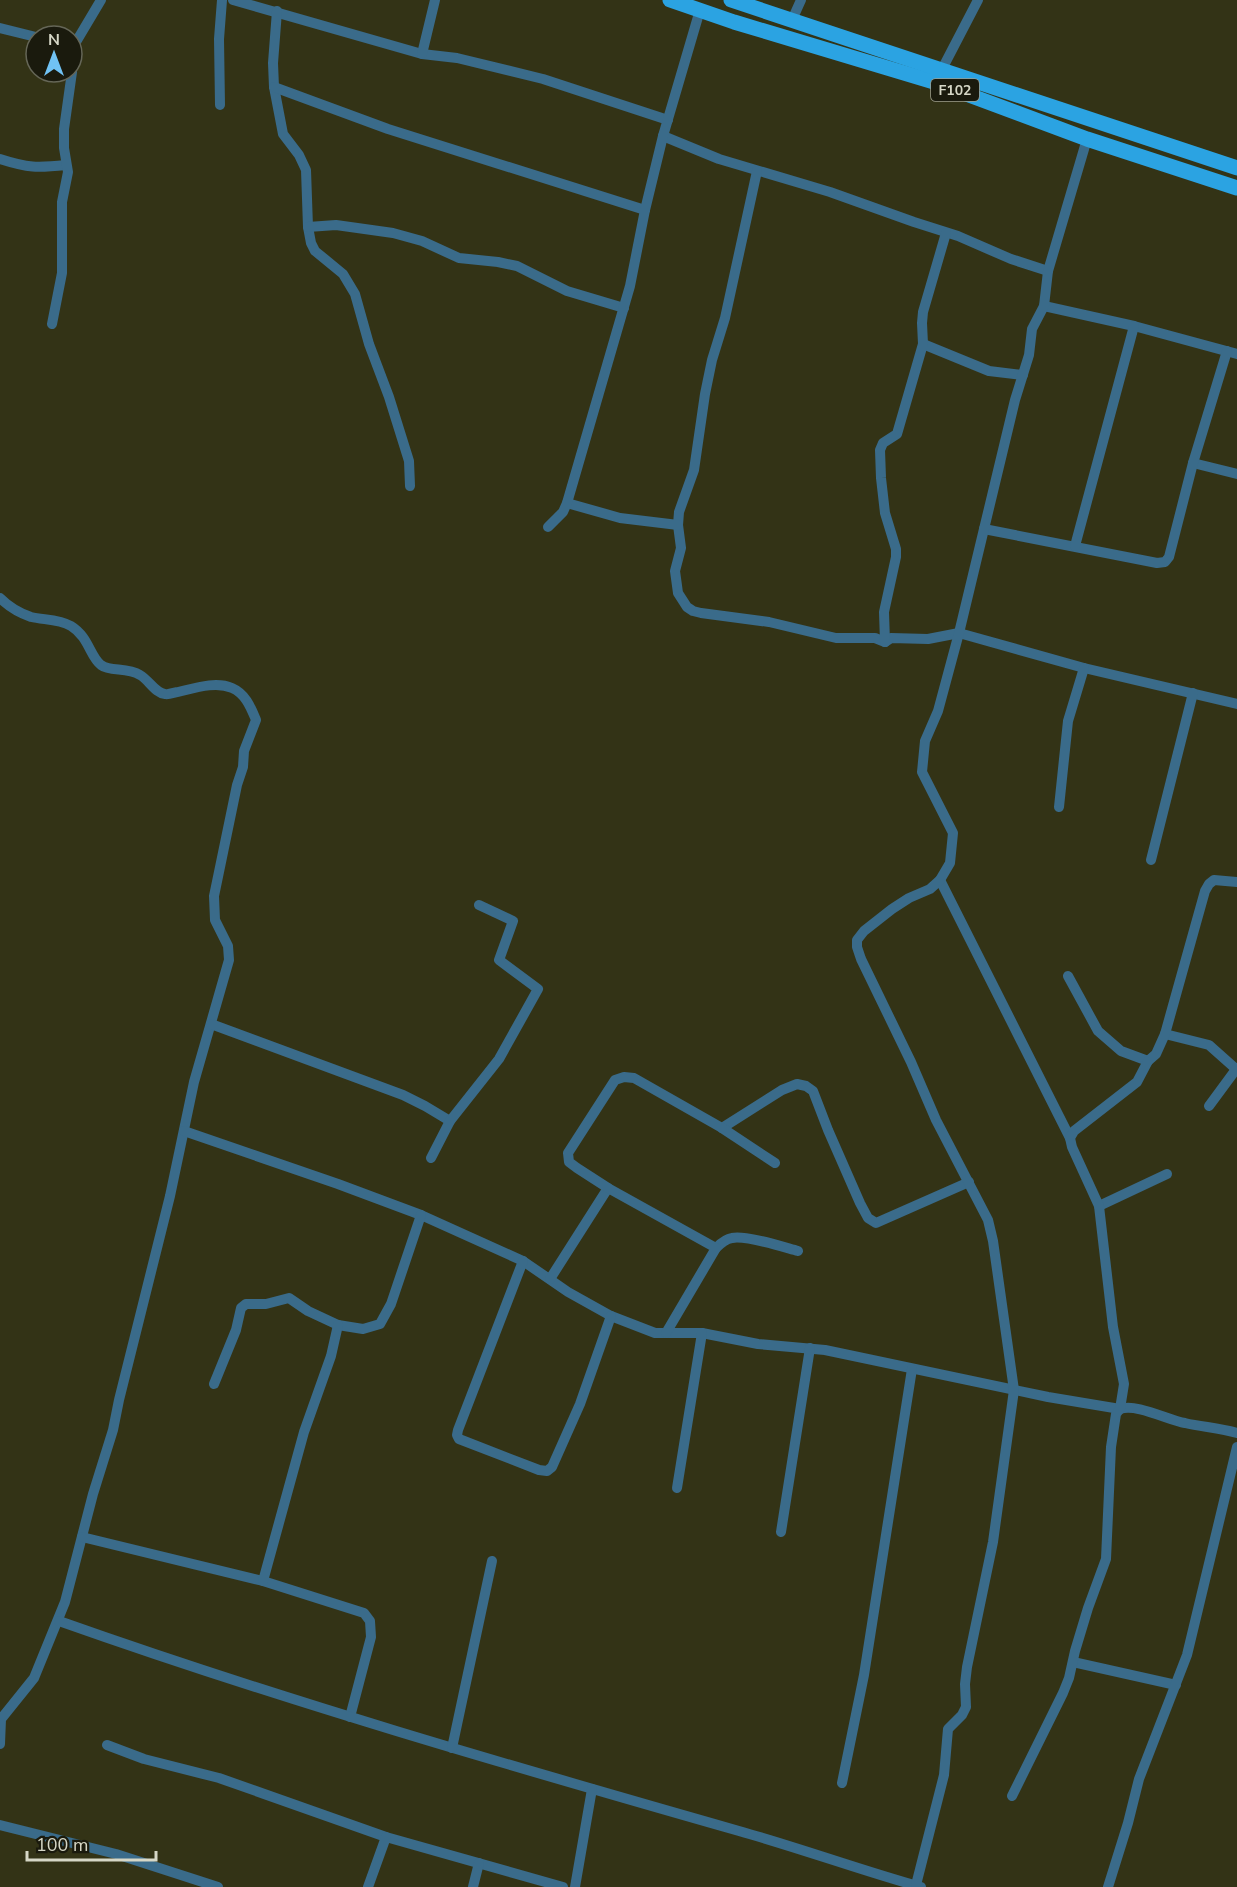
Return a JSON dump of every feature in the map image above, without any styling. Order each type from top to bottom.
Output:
[{"type":"main road","name":"F102","points":[[670,0],[734,22],[938,76],[1237,168]]},
{"type":"main road","name":"F102","points":[[740,2],[938,76],[1087,139],[1237,188]]},
{"type":"street","points":[[84,27],[101,0]]},
{"type":"street","points":[[220,105],[219,39],[222,0]]},
{"type":"street","points":[[233,0],[422,54],[457,58],[543,79],[668,120]]},
{"type":"street","points":[[422,54],[435,0]]},
{"type":"street","points":[[792,20],[801,0]]},
{"type":"street","points":[[938,76],[978,0]]},
{"type":"street","points":[[548,527],[563,512],[567,503],[624,308],[663,136],[700,9]]},
{"type":"street","points":[[277,11],[273,63],[274,87],[283,134],[299,155],[306,170],[308,227],[311,243],[315,251],[343,274],[355,294],[369,344],[409,461],[410,486]]},
{"type":"street","points":[[0,28],[24,34]]},
{"type":"street","points":[[52,324],[62,273],[62,202],[68,172],[64,129],[70,84]]},
{"type":"street","points":[[274,87],[388,129],[645,210]]},
{"type":"street","points":[[663,136],[702,153],[830,192],[946,232],[1011,259],[1048,271]]},
{"type":"street","points":[[59,1621],[156,1655],[350,1717],[919,1886],[944,1775],[948,1729],[962,1715],[966,1707],[965,1684],[993,1542],[1014,1390],[988,1220],[936,1120],[857,947],[857,940],[872,923],[909,898],[930,889],[940,880],[950,863],[953,832],[922,772],[923,755],[928,733],[938,711],[959,633],[1015,400],[1029,355],[1032,329],[1044,306],[1048,271],[1087,139]]},
{"type":"street","points":[[0,159],[29,167],[66,165]]},
{"type":"street","points":[[757,171],[725,318],[710,371],[694,470],[682,505],[678,525],[681,548],[675,580],[682,601],[693,611],[769,622],[836,638],[875,638],[885,642]]},
{"type":"street","points":[[308,227],[336,225],[393,233],[422,241],[459,258],[518,266],[567,291],[624,308]]},
{"type":"street","points":[[885,642],[884,612],[896,549],[885,513],[880,450],[883,443],[897,434],[923,344],[923,312],[946,232]]},
{"type":"street","points":[[984,529],[1157,564],[1165,562],[1169,558],[1193,463],[1232,352],[1134,326],[1044,306]]},
{"type":"street","points":[[1076,546],[1134,326]]},
{"type":"street","points":[[923,344],[989,371],[1023,375]]},
{"type":"street","points":[[1193,463],[1237,474]]},
{"type":"street","points":[[567,503],[620,518],[678,525]]},
{"type":"street","points":[[0,598],[12,609],[31,616],[60,621],[72,627],[86,639],[100,665],[109,669],[123,669],[139,674],[157,691],[166,694],[210,685],[232,688],[242,695],[256,720],[244,751],[243,767],[237,785],[214,896],[215,920],[228,946],[229,960],[194,1082],[170,1196],[113,1430],[93,1494],[59,1621],[34,1678],[1,1719],[0,1744]]},
{"type":"street","points":[[885,642],[891,638],[928,639],[959,633],[1084,668],[1237,704]]},
{"type":"street","points":[[1059,807],[1068,721],[1084,668]]},
{"type":"street","points":[[1151,860],[1193,693]]},
{"type":"street","points":[[940,880],[1070,1138],[1099,1206],[1113,1327],[1124,1384],[1120,1409],[1116,1414],[1112,1447],[1106,1559],[1088,1608],[1069,1678],[1054,1714],[1012,1796]]},
{"type":"street","points":[[1070,1138],[1074,1131],[1137,1082],[1148,1061],[1156,1054],[1165,1034],[1205,891],[1214,880],[1237,882]]},
{"type":"street","points":[[431,1158],[450,1121],[500,1059],[538,989],[499,960],[513,921],[479,905]]},
{"type":"street","points":[[1068,976],[1098,1031],[1121,1051],[1148,1061]]},
{"type":"street","points":[[211,1024],[403,1095],[450,1121]]},
{"type":"street","points":[[1165,1034],[1209,1045],[1235,1074],[1209,1106]]},
{"type":"street","points":[[716,1248],[608,1188],[569,1162],[568,1153],[615,1080],[624,1077],[634,1078],[722,1128],[775,1163]]},
{"type":"street","points":[[722,1128],[782,1090],[797,1084],[806,1086],[813,1091],[860,1203],[868,1218],[876,1223],[969,1182]]},
{"type":"street","points":[[184,1131],[421,1215],[523,1261],[568,1292],[611,1316],[649,1331],[702,1333],[758,1344],[810,1348],[1014,1390],[1120,1409],[1124,1407],[1183,1423],[1221,1428],[1237,1433]]},
{"type":"street","points":[[1099,1206],[1167,1174]]},
{"type":"street","points":[[550,1279],[608,1188]]},
{"type":"street","points":[[214,1384],[236,1330],[241,1308],[246,1304],[266,1304],[289,1298],[308,1311],[338,1325],[363,1329],[380,1324],[391,1304],[421,1215]]},
{"type":"street","points":[[666,1333],[716,1248],[724,1241],[743,1238],[798,1251]]},
{"type":"street","points":[[523,1261],[458,1430],[459,1439],[539,1470],[548,1471],[552,1467],[580,1404],[611,1316]]},
{"type":"street","points":[[262,1581],[304,1432],[331,1356],[338,1325]]},
{"type":"street","points":[[677,1488],[702,1333]]},
{"type":"street","points":[[781,1532],[810,1348]]},
{"type":"street","points":[[842,1783],[864,1675],[912,1368]]},
{"type":"street","points":[[1108,1887],[1139,1779],[1187,1655],[1237,1447]]},
{"type":"street","points":[[82,1537],[262,1581],[364,1613],[369,1617],[371,1637],[350,1717]]},
{"type":"street","points":[[452,1748],[492,1562]]},
{"type":"street","points":[[1073,1662],[1176,1685]]},
{"type":"street","points":[[107,1745],[144,1759],[219,1778],[386,1837],[563,1887]]},
{"type":"street","points":[[575,1887],[592,1789]]},
{"type":"street","points":[[0,1825],[116,1854],[218,1887]]},
{"type":"street","points":[[368,1887],[386,1837]]},
{"type":"street","points":[[473,1887],[479,1863]]}]
